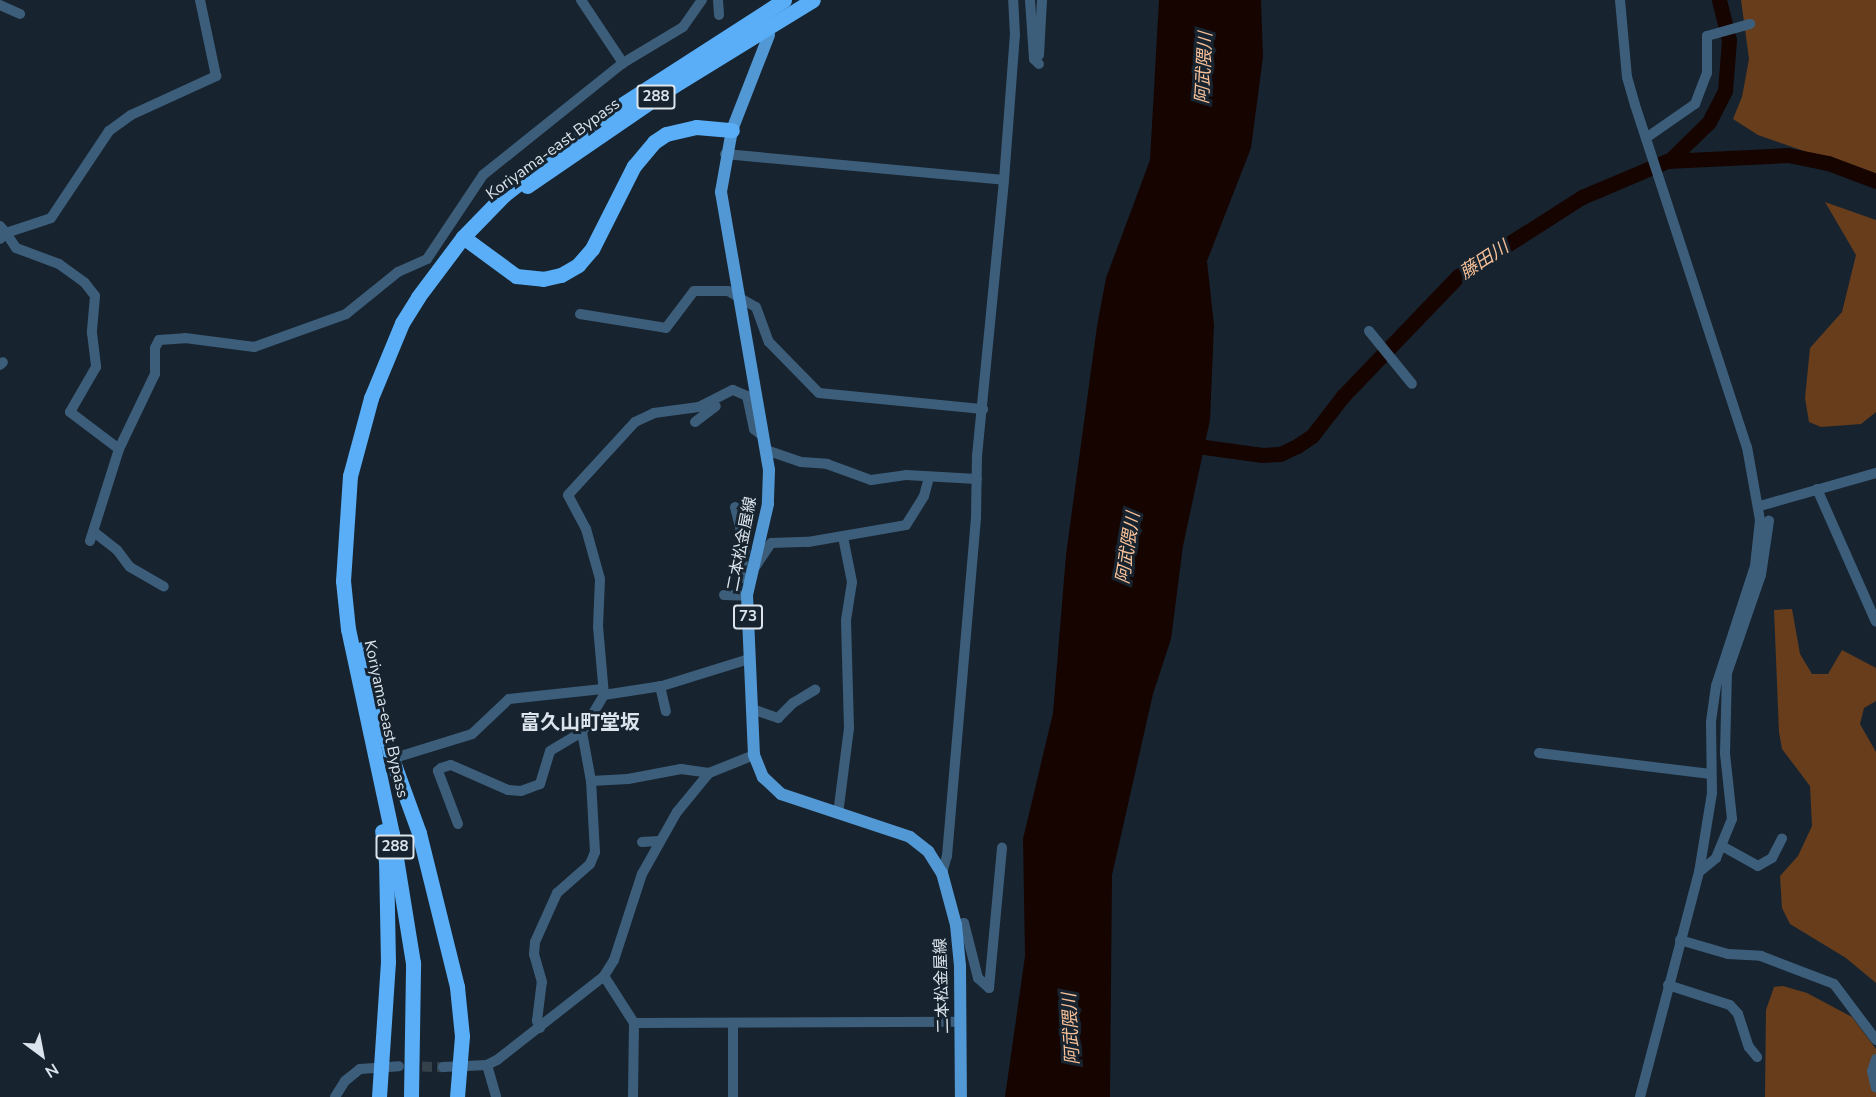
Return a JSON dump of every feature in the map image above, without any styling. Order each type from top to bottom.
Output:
[{"type":"highway","name":"Koriyama-east Bypass","points":[[411,1097],[413,963],[394,843],[348,629],[345,601],[343,548],[350,476],[363,420],[388,354],[418,297],[505,194],[567,143],[666,74],[784,0]]},
{"type":"highway","name":"Koriyama-east Bypass","points":[[466,239],[504,203],[574,152],[813,0]]},
{"type":"highway","points":[[466,239],[516,276],[543,279],[561,275],[578,266],[592,249],[634,166],[654,142],[666,134],[696,126],[732,130]]},
{"type":"highway","points":[[345,601],[430,874],[457,987],[462,1036],[457,1097]]},
{"type":"highway","points":[[348,629],[352,683],[386,862],[387,1029],[379,1066],[379,1097]]},
{"type":"main road","name":"二本松金屋線","points":[[769,34],[725,154],[720,208],[765,444],[768,504],[747,597],[754,755],[763,777],[781,794],[910,837],[928,851],[942,873],[956,925],[961,1022],[961,1097]]},
{"type":"street","points":[[120,449],[70,412],[96,367],[92,333],[96,296],[86,283],[59,264],[13,246],[2,233],[47,220],[57,213],[89,155],[110,131],[131,115],[216,76],[201,0]]},
{"type":"street","points":[[581,0],[623,63]]},
{"type":"street","points":[[164,587],[130,567],[117,550],[92,537],[120,449],[155,374],[155,348],[159,340],[185,338],[254,347],[346,314],[398,272],[427,259],[483,175],[623,63],[683,27],[702,0]]},
{"type":"street","points":[[718,0],[719,15]]},
{"type":"street","points":[[942,873],[947,856],[1004,180],[1015,35],[1013,0]]},
{"type":"street","points":[[1030,0],[1034,59],[1039,64],[1042,0]]},
{"type":"street","points":[[1620,0],[1627,77],[1747,447],[1760,506],[1755,566],[1716,686],[1711,774],[1699,872],[1640,1097]]},
{"type":"street","points":[[0,5],[20,14]]},
{"type":"street","points":[[1647,140],[1695,104],[1707,73],[1707,36],[1750,24]]},
{"type":"street","points":[[725,154],[1004,180]]},
{"type":"street","points":[[580,314],[662,329],[669,325],[694,291],[738,295],[756,307],[769,342],[819,393],[983,409]]},
{"type":"street","points":[[1371,333],[1411,382]]},
{"type":"street","points":[[458,824],[438,771],[441,768],[451,765],[521,791],[540,784],[550,751],[582,732],[603,692],[600,579],[586,529],[568,495],[635,422],[654,413],[699,407],[733,390],[744,393],[754,429],[765,444],[801,462],[827,464],[871,480],[929,477],[977,479]]},
{"type":"street","points":[[695,422],[725,394]]},
{"type":"street","points":[[1760,506],[1876,473]]},
{"type":"street","points":[[735,507],[745,547],[741,574],[751,577],[771,543],[843,537],[906,525],[924,496],[929,477]]},
{"type":"street","points":[[1816,489],[1876,622]]},
{"type":"street","points":[[1699,872],[1711,864],[1722,846],[1732,819],[1725,753],[1726,673],[1761,575],[1768,521]]},
{"type":"street","points":[[838,814],[849,728],[846,620],[852,582],[843,537]]},
{"type":"street","points":[[724,595],[747,597]]},
{"type":"street","points":[[401,756],[472,734],[508,699],[660,686],[749,659]]},
{"type":"street","points":[[660,686],[666,711]]},
{"type":"street","points":[[752,709],[778,718],[793,702],[815,690]]},
{"type":"street","points":[[540,1028],[537,1021],[542,982],[534,954],[535,942],[557,893],[594,857],[591,781],[582,732]]},
{"type":"street","points":[[1539,753],[1711,774]]},
{"type":"street","points":[[591,781],[627,779],[681,769],[709,773],[754,755]]},
{"type":"street","points":[[442,1067],[487,1065],[540,1028],[604,976],[614,960],[642,874],[659,841],[709,773]]},
{"type":"street","points":[[1722,846],[1758,866],[1772,858],[1782,838]]},
{"type":"street","points":[[642,842],[659,841]]},
{"type":"street","points":[[956,925],[964,924],[978,978],[989,988],[1002,848]]},
{"type":"street","points":[[1680,940],[1728,954],[1761,956],[1834,984],[1876,1040]]},
{"type":"street","points":[[604,976],[634,1023],[633,1097]]},
{"type":"street","points":[[1668,985],[1730,1005],[1738,1014],[1749,1047],[1757,1057]]},
{"type":"street","points":[[634,1023],[961,1022]]},
{"type":"street","points":[[733,1023],[733,1097]]},
{"type":"street","points":[[1876,1059],[1872,1071],[1876,1088]]},
{"type":"street","points":[[487,1065],[496,1097]]},
{"type":"street","points":[[335,1097],[352,1074],[379,1066],[399,1066]]},
{"type":"shaded area","points":[[1741,0],[1876,0],[1876,176],[1758,135],[1733,119],[1742,97],[1749,59]]},
{"type":"shaded area","points":[[1825,202],[1876,220],[1876,412],[1861,424],[1821,427],[1809,422],[1805,398],[1810,348],[1842,312],[1856,255]]},
{"type":"shaded area","points":[[1792,609],[1800,654],[1812,674],[1828,674],[1842,650],[1876,668],[1876,701],[1864,708],[1860,724],[1876,752],[1876,983],[1846,958],[1790,924],[1782,908],[1780,876],[1798,856],[1812,826],[1810,786],[1782,749],[1779,732],[1774,610]]},
{"type":"shaded area","points":[[1783,986],[1807,993],[1852,1017],[1876,1049],[1876,1097],[1765,1097],[1766,1010],[1774,987]]},
{"type":"water","name":"阿武隈川","points":[[1159,0],[1261,0],[1263,57],[1251,148],[1207,261],[1214,325],[1210,420],[1183,546],[1171,639],[1153,694],[1112,875],[1110,1097],[1005,1097],[1025,956],[1023,839],[1053,713],[1066,555],[1097,326],[1106,278],[1150,160]]},
{"type":"waterway","points":[[1669,161],[1709,122],[1725,91],[1729,40],[1719,0]]},
{"type":"waterway","name":"藤田川","points":[[1183,444],[1262,455],[1280,454],[1297,446],[1312,436],[1343,396],[1458,276],[1582,197],[1667,161],[1788,155],[1828,163],[1876,181]]},
{"type":"tunnel","points":[[407,1066],[443,1067]]},
{"type":"district","name":"富久山町堂坂","points":[[580,722]]}]
